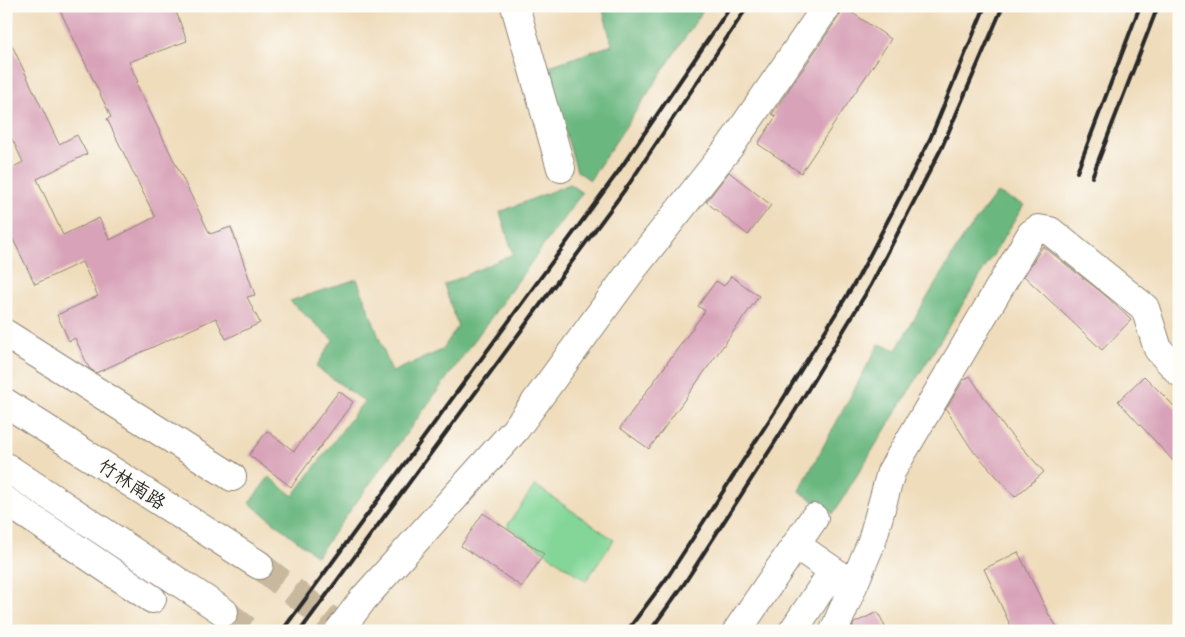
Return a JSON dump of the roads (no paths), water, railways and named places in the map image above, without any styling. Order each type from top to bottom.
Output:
[{"type":"main road","points":[[515,6],[561,168]]},
{"type":"main road","points":[[339,631],[364,598],[515,430],[635,266],[731,145],[827,6]]},
{"type":"main road","points":[[793,631],[843,578],[872,541],[891,472],[1031,234],[1038,229],[1050,231],[1145,308],[1158,349],[1179,372]]},
{"type":"main road","points":[[6,334],[232,477]]},
{"type":"main road","name":"竹林南路","points":[[6,403],[259,565]]},
{"type":"main road","points":[[6,467],[224,612]]},
{"type":"main road","points":[[6,501],[152,599]]},
{"type":"main road","points":[[737,631],[814,518]]},
{"type":"main road","points":[[796,544],[843,578]]},
{"type":"main road","points":[[834,631],[843,578]]},
{"type":"tunnel","points":[[259,565],[344,631]]},
{"type":"tunnel","points":[[224,612],[248,631]]},
{"type":"railway","points":[[282,631],[618,172],[731,6]]},
{"type":"railway","points":[[300,631],[629,184],[748,6]]},
{"type":"railway","points":[[627,631],[669,575],[783,399],[859,276],[930,139],[985,6]]},
{"type":"railway","points":[[650,631],[684,584],[795,411],[871,285],[942,147],[1003,6]]},
{"type":"railway","points":[[1077,172],[1140,6]]},
{"type":"railway","points":[[1092,177],[1158,6]]}]
